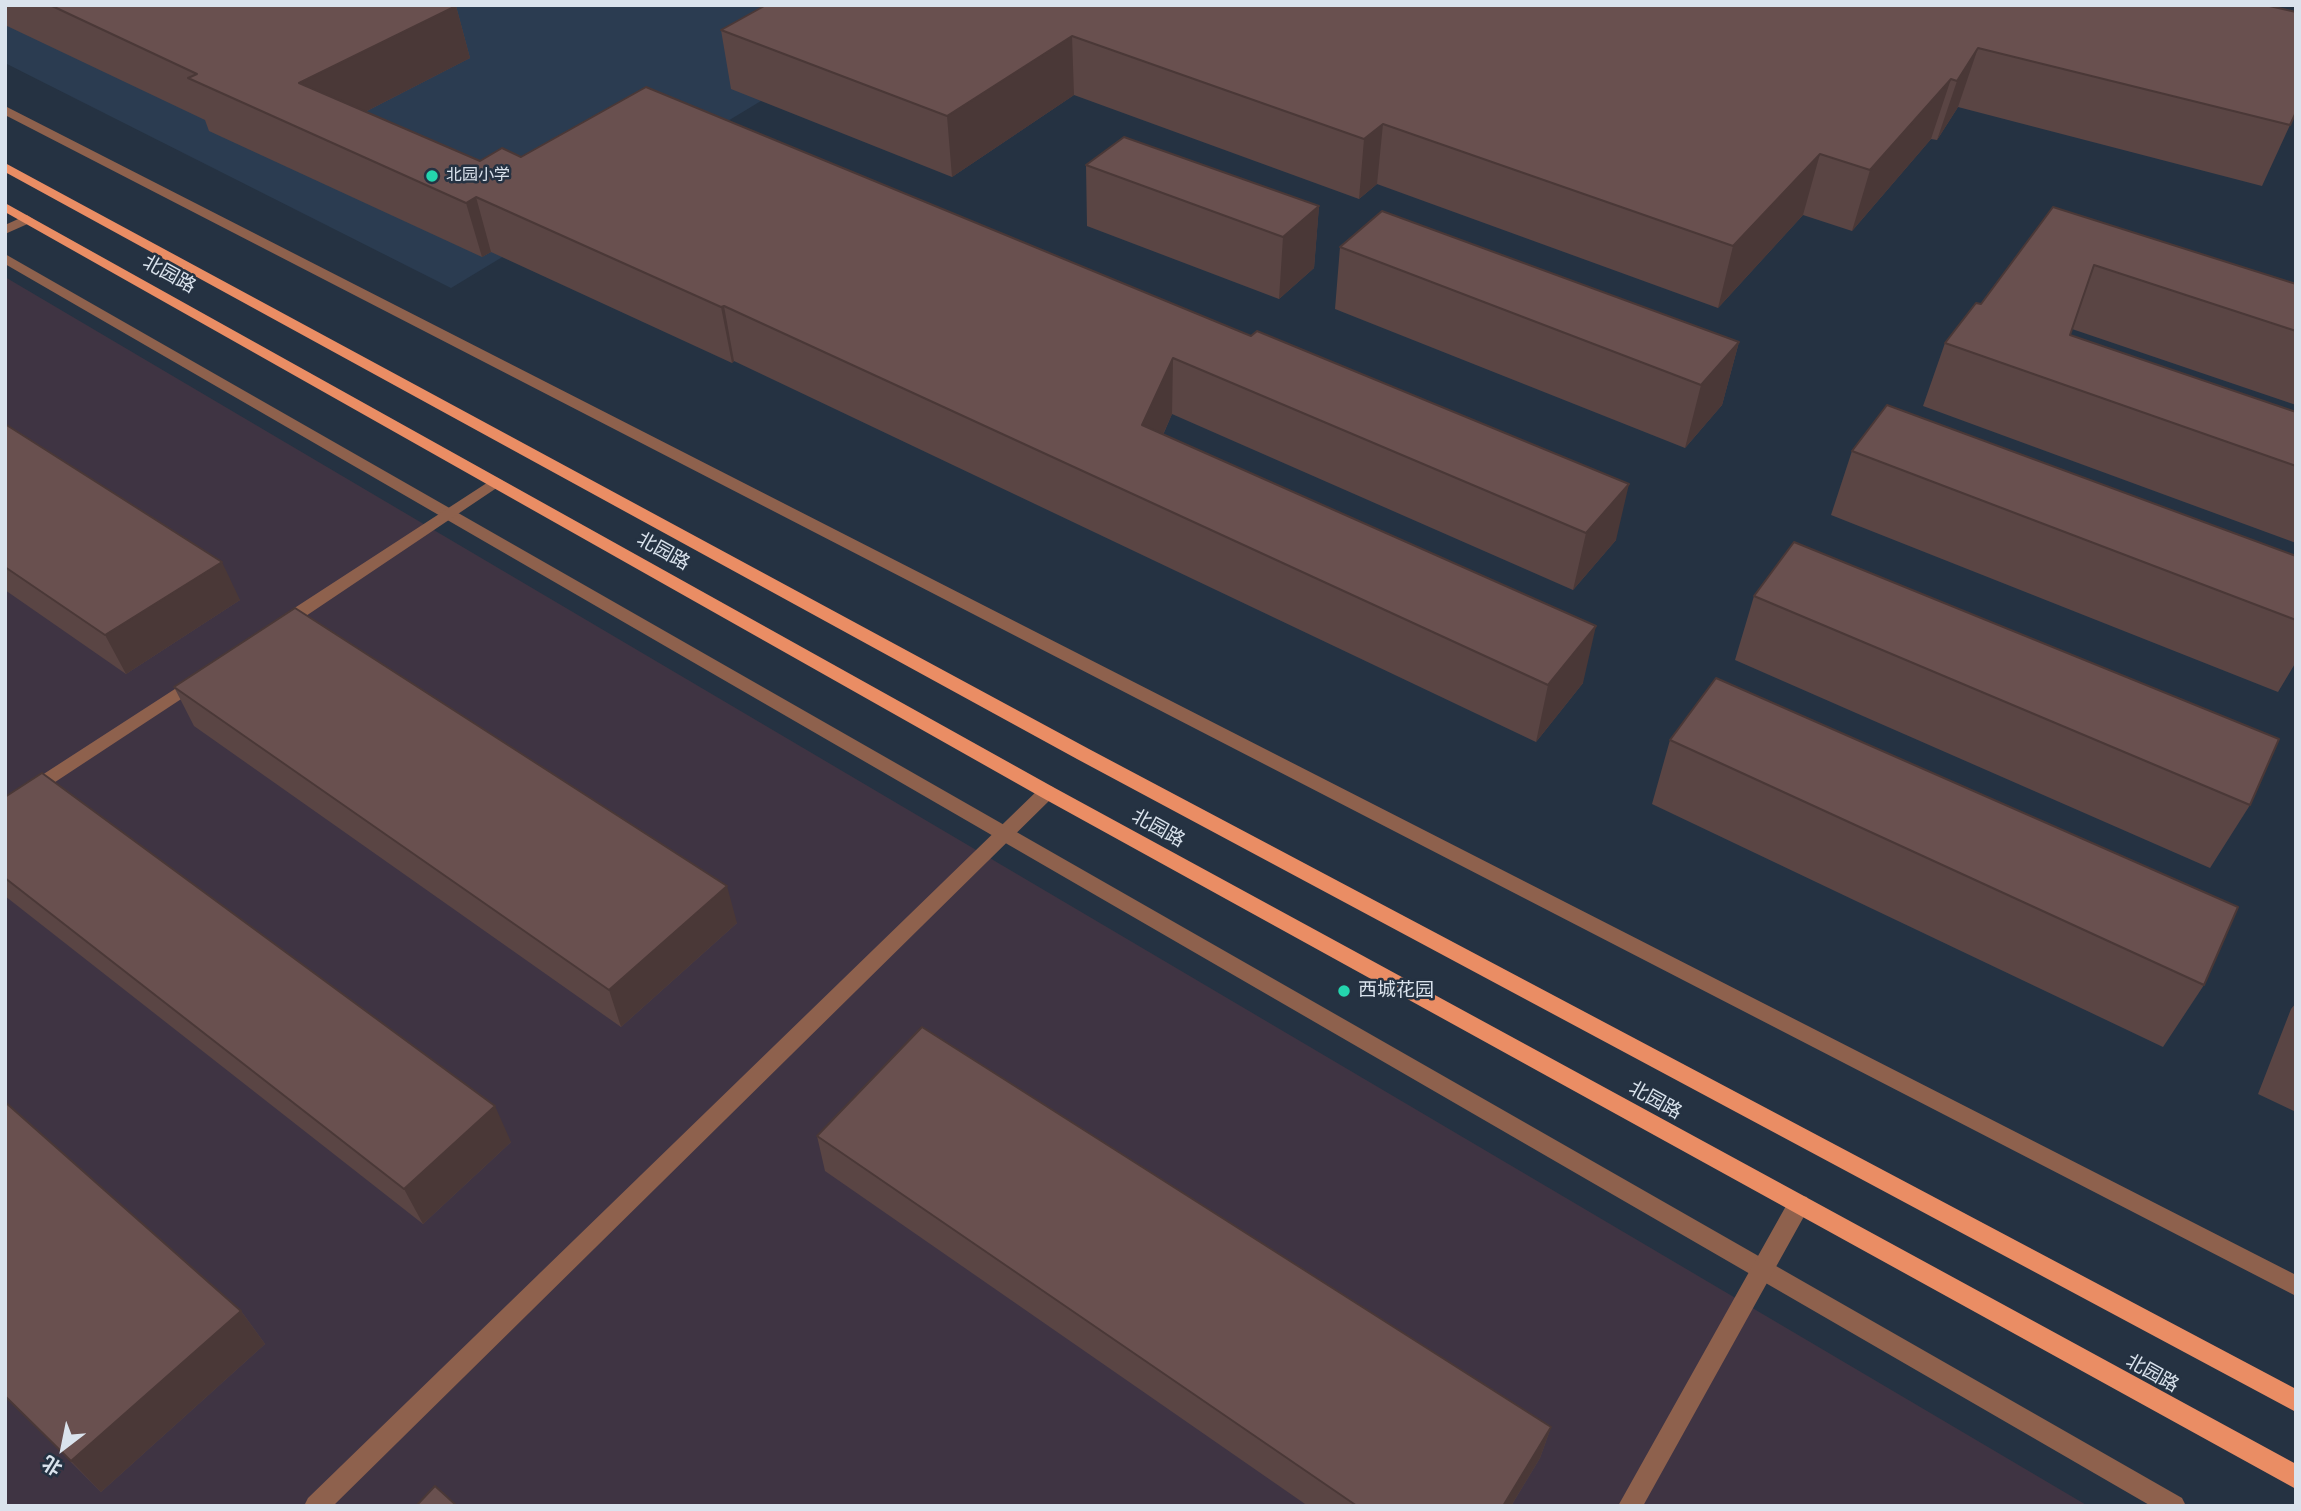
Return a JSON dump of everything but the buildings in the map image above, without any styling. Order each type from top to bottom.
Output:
[{"type":"main road","name":"北园路","points":[[5,167],[1083,754],[2296,1401]]},
{"type":"main road","name":"北园路","points":[[5,207],[1047,792],[2296,1477]]},
{"type":"street","points":[[5,110],[2296,1286]]},
{"type":"street","points":[[5,230],[27,219]]},
{"type":"street","points":[[5,258],[2174,1506]]},
{"type":"street","points":[[267,634],[496,482]]},
{"type":"street","points":[[5,808],[210,672]]},
{"type":"street","points":[[316,1506],[1047,792]]},
{"type":"street","points":[[1630,1506],[1799,1204]]},
{"type":"shaded area","name":"北园小学","points":[[5,5],[920,5],[451,288],[5,63]]},
{"type":"shaded area","points":[[5,277],[2088,1506],[5,1506]]},
{"type":"place","name":"北园小学","points":[[432,176]]},
{"type":"place","name":"西城花园","points":[[1344,991]]}]
